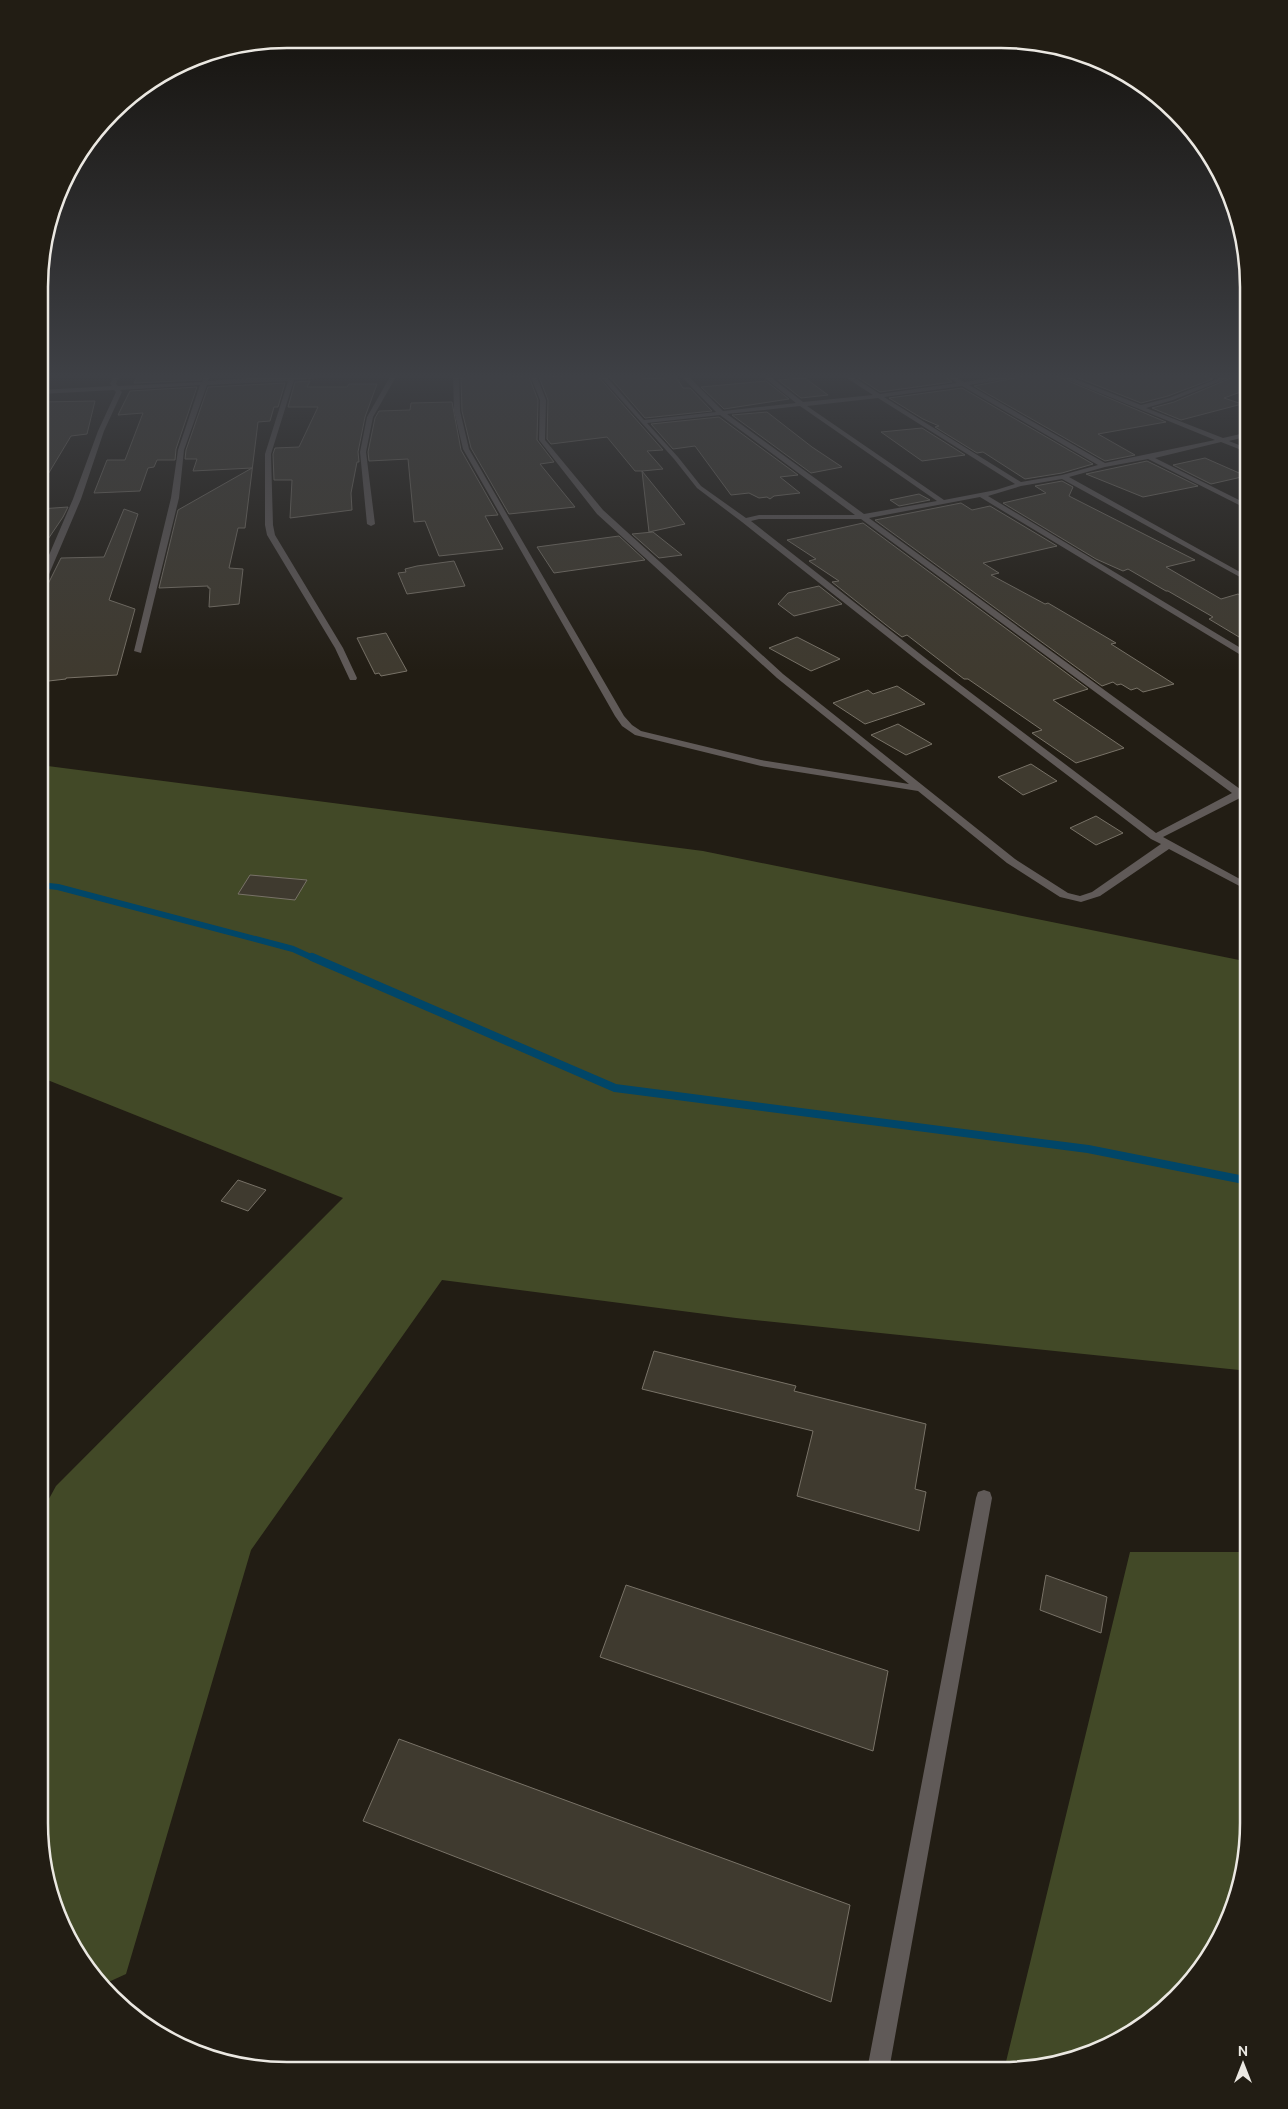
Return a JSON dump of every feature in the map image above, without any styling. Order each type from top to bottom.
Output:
[{"type":"street","points":[[48,567],[86,473]]},
{"type":"street","points":[[138,650],[175,498],[178,473]]},
{"type":"street","points":[[269,473],[271,535],[339,648],[352,678]]},
{"type":"street","points":[[365,473],[371,524]]},
{"type":"street","points":[[480,473],[626,727],[638,733],[761,763],[923,789]]},
{"type":"street","points":[[569,473],[600,512],[780,676],[1012,861],[1064,895],[1081,899],[1096,894],[1167,845]]},
{"type":"street","points":[[688,473],[699,487],[745,520],[918,657],[1155,837],[1240,883]]},
{"type":"street","points":[[803,473],[1240,788]]},
{"type":"street","points":[[902,473],[943,502]]},
{"type":"street","points":[[1003,473],[1020,484]]},
{"type":"street","points":[[745,520],[759,517],[862,517],[981,495],[1020,484],[1075,473]]},
{"type":"street","points":[[1181,473],[1240,503]]},
{"type":"street","points":[[1063,477],[1240,575]]},
{"type":"street","points":[[981,495],[1240,652]]},
{"type":"street","points":[[1155,837],[1240,793]]},
{"type":"street","points":[[879,2062],[984,1498]]},
{"type":"green space","points":[[48,766],[703,851],[1240,960],[1240,1370],[736,1318],[442,1280],[251,1550],[126,1974],[109,1982],[79,1942],[60,1900],[52,1869],[48,1839],[48,1501],[56,1486],[343,1198],[48,1080]]},
{"type":"green space","points":[[1130,1552],[1240,1552],[1240,1839],[1236,1869],[1228,1900],[1216,1928],[1191,1968],[1171,1992],[1121,2030],[1079,2049],[1048,2057],[1006,2062]]},
{"type":"building","points":[[102,473],[146,473],[140,491],[94,493]]},
{"type":"building","points":[[242,473],[252,473],[245,528],[238,528],[229,568],[243,569],[239,604],[209,607],[210,588],[208,586],[159,588],[178,510]]},
{"type":"building","points":[[274,473],[355,473],[351,493],[352,510],[290,518],[292,480],[274,480]]},
{"type":"building","points":[[409,473],[474,473],[498,515],[485,516],[503,549],[439,556],[425,521],[414,522]]},
{"type":"building","points":[[486,473],[548,473],[575,507],[509,514]]},
{"type":"building","points":[[642,473],[685,524],[649,532]]},
{"type":"building","points":[[715,473],[796,473],[798,475],[780,477],[800,493],[774,496],[770,499],[767,497],[759,498],[749,493],[731,495]]},
{"type":"building","points":[[1016,473],[1059,473],[1025,479]]},
{"type":"building","points":[[1172,473],[1198,486],[1143,497],[1086,474]]},
{"type":"building","points":[[1190,473],[1240,473],[1240,477],[1211,484]]},
{"type":"building","points":[[1062,481],[1073,487],[1069,496],[1195,560],[1166,567],[1221,599],[1240,595],[1240,638],[1209,619],[1213,617],[1168,591],[1128,569],[1123,571],[1096,559],[1003,503],[1046,493],[1035,486]]},
{"type":"building","points":[[919,494],[930,500],[899,506],[890,500]]},
{"type":"building","points":[[961,503],[972,510],[990,506],[1057,546],[983,563],[999,573],[991,575],[1045,604],[1048,603],[1116,643],[1111,644],[1174,684],[1143,692],[1137,688],[1131,690],[1113,682],[1102,686],[875,520]]},
{"type":"building","points":[[68,507],[48,539],[48,508]]},
{"type":"building","points":[[124,509],[138,514],[109,600],[135,609],[117,675],[48,681],[48,584],[61,558],[104,557]]},
{"type":"building","points":[[863,523],[1088,689],[1053,700],[1124,748],[1076,763],[1032,733],[1042,730],[968,679],[964,679],[907,635],[902,637],[890,628],[832,582],[839,581],[809,561],[816,559],[787,540]]},
{"type":"building","points":[[653,532],[682,555],[659,558],[632,534]]},
{"type":"building","points":[[619,536],[645,560],[554,573],[537,547]]},
{"type":"building","points":[[454,561],[465,586],[407,594],[398,573],[406,572],[405,569],[417,566]]},
{"type":"building","points":[[819,586],[842,604],[794,616],[778,604],[788,593]]},
{"type":"building","points":[[386,633],[407,671],[381,676],[379,673],[375,674],[357,638]]},
{"type":"building","points":[[797,637],[840,659],[811,671],[769,648]]},
{"type":"building","points":[[897,686],[925,704],[865,724],[833,703],[868,690],[873,694]]},
{"type":"building","points":[[898,724],[932,744],[906,755],[871,735]]},
{"type":"building","points":[[1031,764],[1057,781],[1023,795],[998,777]]},
{"type":"building","points":[[1096,816],[1123,833],[1096,845],[1070,828]]},
{"type":"building","points":[[250,875],[307,880],[295,900],[238,894]]},
{"type":"building","points":[[238,1180],[266,1190],[248,1211],[221,1201]]},
{"type":"building","points":[[654,1351],[796,1386],[794,1391],[926,1424],[915,1489],[926,1492],[919,1531],[797,1496],[813,1431],[642,1389]]},
{"type":"building","points":[[1046,1575],[1107,1597],[1101,1633],[1040,1610]]},
{"type":"building","points":[[626,1585],[888,1671],[873,1751],[600,1657]]},
{"type":"building","points":[[399,1739],[850,1905],[831,2002],[363,1821]]},
{"type":"waterway","points":[[48,886],[293,949],[315,959]]},
{"type":"waterway","points":[[312,957],[615,1088],[1088,1149],[1240,1179]]}]
